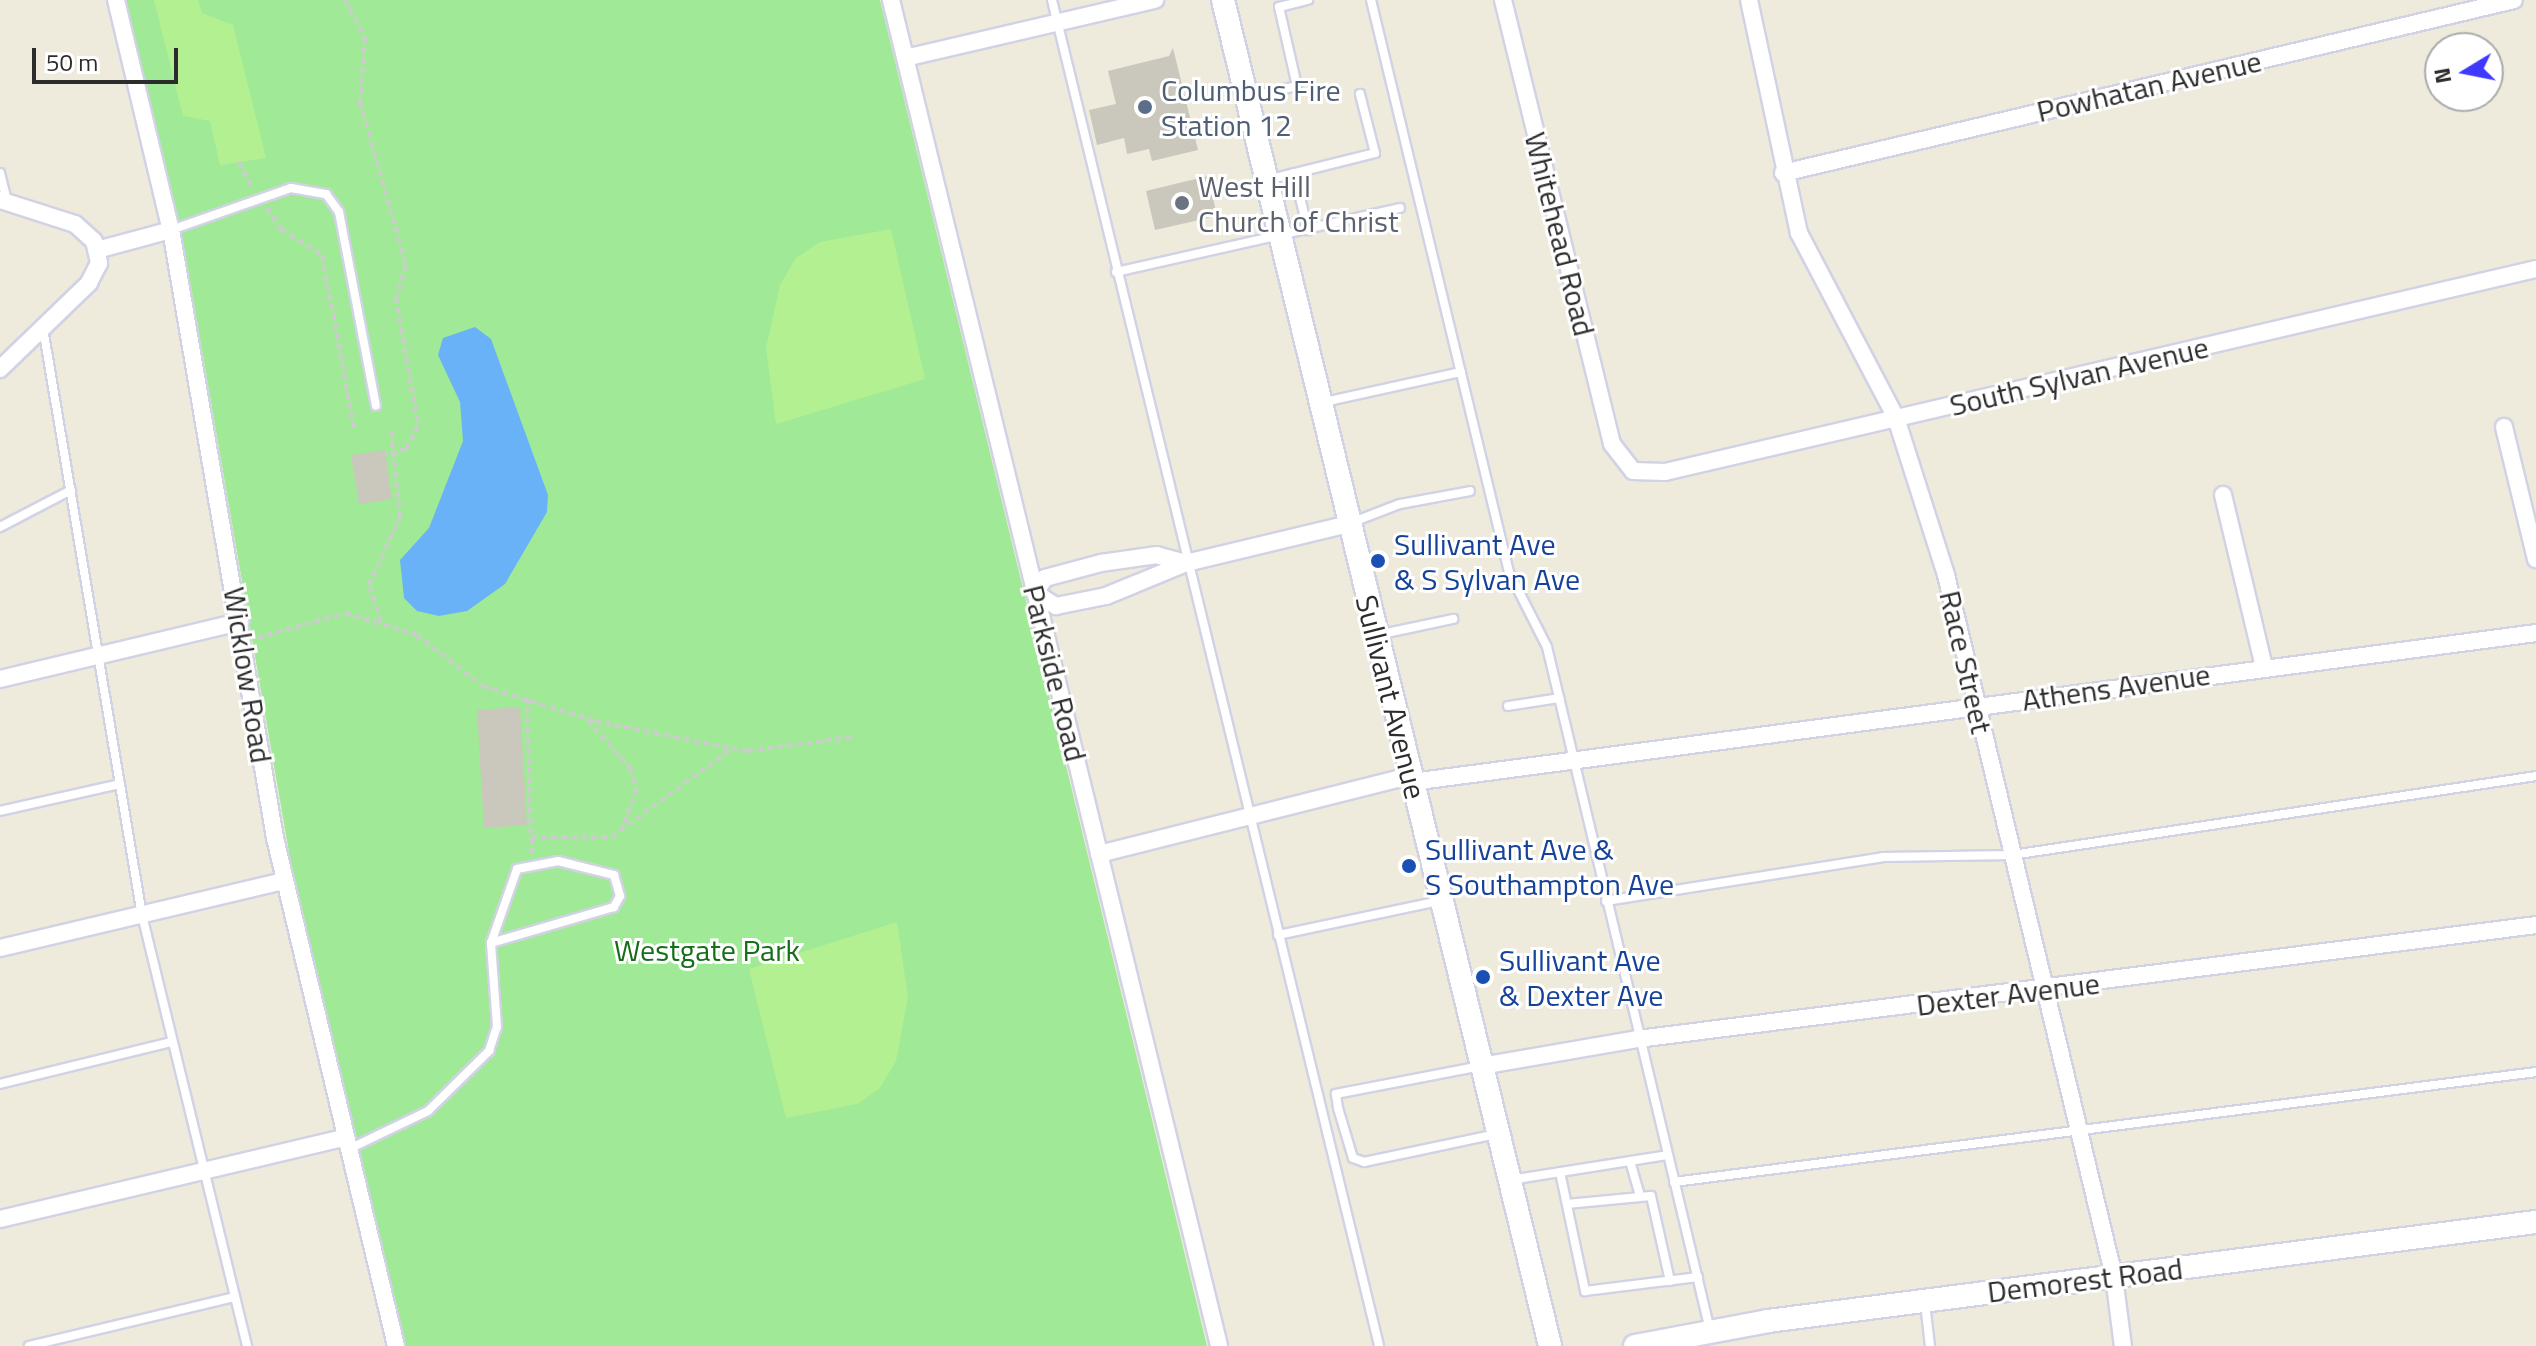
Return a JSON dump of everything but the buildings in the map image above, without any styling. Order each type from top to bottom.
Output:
[{"type":"main road","name":"Sullivant Avenue","points":[[1223,0],[1550,1346]]},
{"type":"main road","name":"Demorest Road","points":[[1635,1346],[1924,1301],[2536,1222]]},
{"type":"street","name":"Wicklow Road","points":[[116,0],[171,230],[284,881],[343,1144],[396,1346]]},
{"type":"street","name":"Parkside Road","points":[[891,0],[1219,1346]]},
{"type":"street","points":[[905,58],[1155,0]]},
{"type":"street","name":"Whitehead Road","points":[[1503,0],[1623,465]]},
{"type":"street","name":"Race Street","points":[[1749,0],[1783,173],[1799,233],[1896,418],[1978,706],[2114,1277],[2123,1346]]},
{"type":"street","name":"Powhatan Avenue","points":[[1783,173],[2514,0]]},
{"type":"street","points":[[4,201],[75,224],[97,250]]},
{"type":"street","points":[[97,250],[171,230]]},
{"type":"street","points":[[0,369],[89,283],[97,250]]},
{"type":"street","name":"South Sylvan Avenue","points":[[1623,465],[1654,474],[2536,269]]},
{"type":"street","points":[[2504,427],[2536,559]]},
{"type":"street","points":[[2223,495],[2264,667]]},
{"type":"street","points":[[1186,563],[1157,555],[1101,563],[1045,578],[1035,593],[1056,606],[1162,579],[1186,563],[1349,524]]},
{"type":"street","points":[[0,679],[240,622]]},
{"type":"street","name":"Athens Avenue","points":[[1099,854],[1411,779],[2536,633]]},
{"type":"street","points":[[0,948],[284,881]]},
{"type":"street","name":"Dexter Avenue","points":[[1481,1066],[1638,1039],[2046,990],[2536,925]]},
{"type":"street","points":[[0,1219],[201,1171],[343,1144]]},
{"type":"lane","points":[[1052,0],[1186,563],[1379,1346]]},
{"type":"lane","points":[[1246,97],[1297,86],[1279,7],[1308,0]]},
{"type":"lane","points":[[1371,0],[1509,572],[1547,647],[1638,1039],[1711,1332]]},
{"type":"lane","points":[[1266,180],[1375,153],[1360,94]]},
{"type":"lane","points":[[0,173],[4,201]]},
{"type":"lane","points":[[1294,173],[1308,230]]},
{"type":"lane","points":[[171,230],[308,187],[339,212],[376,406]]},
{"type":"lane","points":[[1116,272],[1400,208]]},
{"type":"lane","points":[[43,326],[142,915],[201,1171],[247,1346]]},
{"type":"lane","points":[[1320,403],[1461,372]]},
{"type":"lane","points":[[0,527],[71,490]]},
{"type":"lane","points":[[1349,524],[1400,504],[1470,491]]},
{"type":"lane","points":[[1376,635],[1453,619]]},
{"type":"lane","points":[[1508,706],[1559,698]]},
{"type":"lane","points":[[1606,901],[1883,857],[2012,855],[2536,776]]},
{"type":"lane","points":[[0,811],[120,784]]},
{"type":"lane","points":[[343,1144],[428,1111],[489,1051],[497,1027],[491,943],[517,869],[532,861],[614,875],[620,896],[614,907],[491,943]]},
{"type":"lane","points":[[1278,935],[1441,901]]},
{"type":"lane","points":[[0,1084],[171,1042]]},
{"type":"lane","points":[[1481,1066],[1336,1094],[1338,1108],[1353,1158],[1364,1162],[1497,1134]]},
{"type":"lane","points":[[1674,1182],[2536,1072]]},
{"type":"lane","points":[[1509,1180],[1667,1155]]},
{"type":"lane","points":[[1630,1161],[1640,1195]]},
{"type":"lane","points":[[1560,1172],[1585,1291],[1698,1277]]},
{"type":"lane","points":[[1567,1204],[1651,1196],[1670,1281]]},
{"type":"lane","points":[[29,1346],[234,1297]]},
{"type":"lane","points":[[1924,1301],[1930,1346]]},
{"type":"path","points":[[345,0],[365,37],[360,103],[406,265],[396,298],[418,426],[415,439],[386,455]]},
{"type":"path","points":[[239,162],[281,229],[322,255],[354,428]]},
{"type":"path","points":[[381,621],[369,585],[400,517],[391,430]]},
{"type":"path","points":[[257,638],[326,613],[381,621],[417,635],[483,686],[527,697],[586,718],[731,749],[787,750],[853,737]]},
{"type":"path","points":[[527,697],[532,861]]},
{"type":"path","points":[[586,718],[630,768],[637,789],[620,833]]},
{"type":"path","points":[[531,837],[620,833],[731,749]]},
{"type":"green space","name":"Westgate Park","points":[[126,0],[880,0],[1207,1346],[404,1346],[303,933],[185,252]]},
{"type":"green space","points":[[154,0],[198,0],[202,13],[233,25],[266,158],[220,165],[210,121],[183,116]]},
{"type":"green space","points":[[891,229],[925,379],[776,424],[766,348],[780,285],[796,258],[820,242]]},
{"type":"green space","points":[[897,922],[908,997],[896,1061],[880,1088],[857,1104],[786,1118],[749,969]]},
{"type":"water","points":[[475,327],[491,339],[548,495],[547,512],[505,584],[467,611],[439,616],[417,611],[404,598],[400,560],[429,528],[463,441],[460,402],[438,355],[443,338]]},
{"type":"place","name":"Columbus Fire Station 12","points":[[1145,107]]},
{"type":"place","name":"West Hill Church of Christ","points":[[1182,203]]},
{"type":"place","name":"Sullivant Ave & S Sylvan Ave","points":[[1378,561]]},
{"type":"place","name":"Sullivant Ave & S Southampton Ave","points":[[1409,866]]},
{"type":"place","name":"Sullivant Ave & Dexter Ave","points":[[1483,977]]}]
